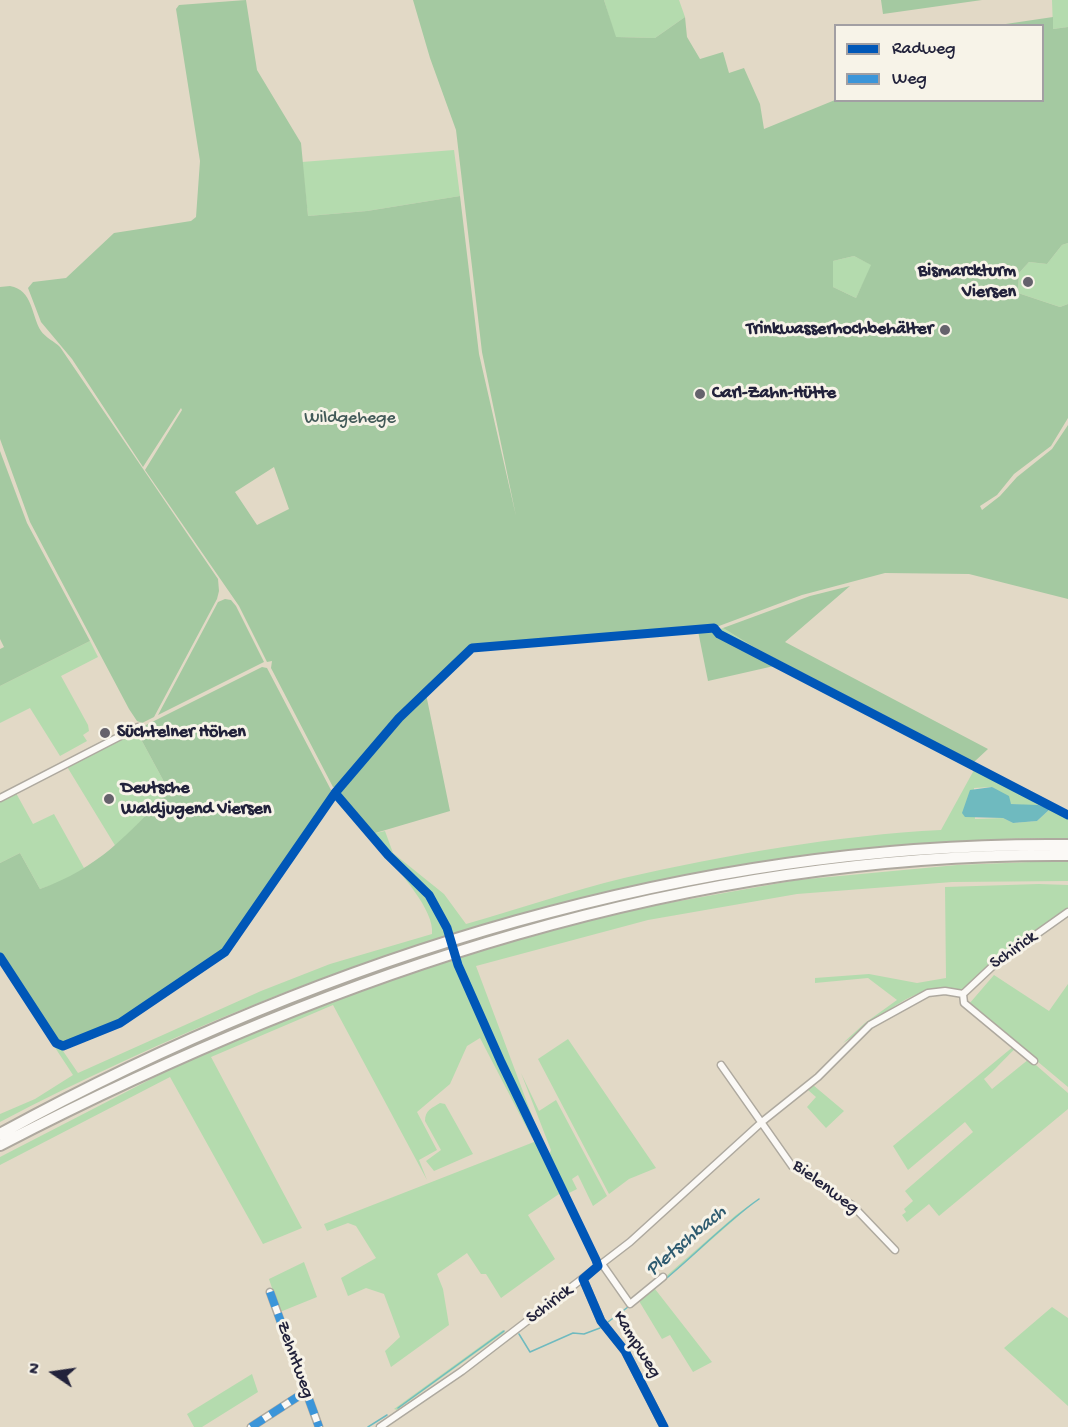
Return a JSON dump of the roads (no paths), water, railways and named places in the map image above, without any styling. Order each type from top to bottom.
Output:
[{"type":"highway","points":[[0,1134],[120,1073],[248,1016],[379,965],[536,916],[675,883],[779,864],[912,850],[1068,845]]},
{"type":"highway","points":[[0,1145],[109,1090],[255,1024],[384,975],[539,926],[677,893],[814,870],[954,857],[1068,855]]},
{"type":"street","points":[[0,798],[138,727]]},
{"type":"street","name":"Schirick","points":[[380,1427],[462,1371],[630,1242],[763,1121],[818,1077],[883,1016],[928,993],[945,991],[963,994],[996,963],[1068,912]]},
{"type":"street","points":[[963,994],[964,1003],[1034,1061]]},
{"type":"street","points":[[721,1065],[763,1121]]},
{"type":"street","name":"Bielenweg","points":[[763,1121],[792,1166],[852,1205],[895,1250]]},
{"type":"street","name":"Kampweg","points":[[602,1264],[630,1304],[663,1277]]},
{"type":"street","name":"Kampweg","points":[[583,1279],[601,1321],[625,1351],[663,1427]]},
{"type":"street","name":"Zehntweg","points":[[270,1292],[319,1427]]},
{"type":"street","points":[[251,1427],[305,1392]]},
{"type":"water","points":[[992,787],[1009,796],[1011,804],[1038,805],[1050,809],[1037,821],[1013,823],[1003,818],[965,817],[962,813],[970,790]]},
{"type":"waterway","name":"Pletschbach","points":[[648,1293],[730,1221],[759,1199]]},
{"type":"waterway","name":"Pletschbach","points":[[608,1322],[628,1307]]},
{"type":"waterway","name":"Pletschbach","points":[[519,1334],[530,1352],[573,1333],[584,1334],[600,1328]]},
{"type":"waterway","name":"Pletschbach","points":[[398,1408],[504,1331]]},
{"type":"waterway","name":"Pletschbach","points":[[368,1427],[387,1415]]},
{"type":"place","name":"Bismarckturm Viersen","points":[[1028,282]]},
{"type":"place","name":"Trinkwasserhochbehälter","points":[[945,330]]},
{"type":"place","name":"Carl-Zahn-Hütte","points":[[700,394]]},
{"type":"place","name":"Süchtelner Höhen","points":[[105,733]]},
{"type":"place","name":"Deutsche Waldjugend Viersen","points":[[109,799]]},
{"type":"park label","name":"Wildgehege","points":[[350,419]]}]
